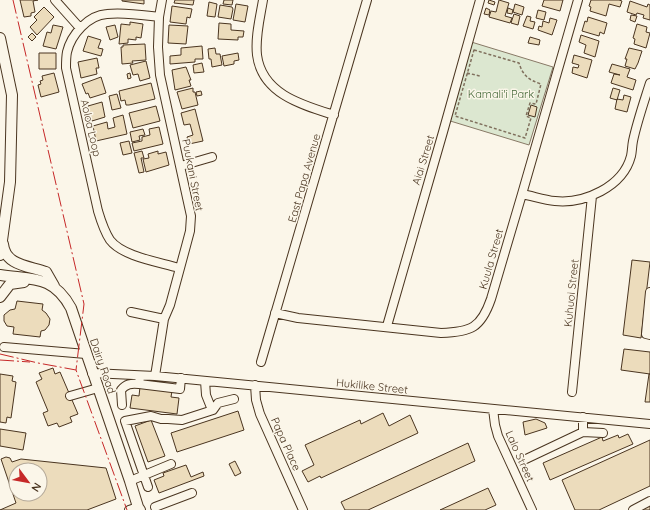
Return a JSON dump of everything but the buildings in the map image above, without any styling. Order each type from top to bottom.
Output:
[{"type":"main road","points":[[0,38],[12,95],[10,182],[0,255]]},
{"type":"main road","name":"Dairy Road","points":[[4,230],[3,246],[7,257],[17,263],[46,272],[54,286],[64,296],[71,308],[130,481],[136,509]]},
{"type":"main road","points":[[0,275],[32,279],[54,286]]},
{"type":"main road","points":[[0,297],[10,284],[22,283],[32,279]]},
{"type":"street","points":[[55,0],[80,28]]},
{"type":"street","name":"Puukani Street","points":[[155,376],[164,320],[170,305],[190,231],[191,216],[160,75],[158,48],[159,16],[162,0]]},
{"type":"street","points":[[263,0],[257,42],[257,54],[264,77],[273,87],[290,99],[334,115]]},
{"type":"street","name":"East Papa Avenue","points":[[260,362],[367,0]]},
{"type":"street","name":"Aiai Street","points":[[387,326],[480,0]]},
{"type":"street","name":"Kuula Street","points":[[275,313],[298,318],[441,332],[465,331],[481,321],[491,299],[578,0]]},
{"type":"street","name":"Aoloa Loop","points":[[159,16],[123,13],[105,14],[91,20],[80,28],[72,40],[67,52],[66,68],[98,211],[105,231],[111,241],[120,249],[180,268]]},
{"type":"street","points":[[522,194],[555,201],[579,200],[592,196],[615,181],[624,171],[631,157],[633,141],[650,83]]},
{"type":"street","points":[[181,166],[212,157]]},
{"type":"street","name":"Kuhuoi Street","points":[[572,392],[592,196]]},
{"type":"street","points":[[650,292],[646,334],[650,335]]},
{"type":"street","points":[[131,312],[164,320]]},
{"type":"street","points":[[4,347],[86,354]]},
{"type":"street","name":"Hukilike Street","points":[[92,373],[139,380],[155,376],[181,378],[650,424]]},
{"type":"street","points":[[122,404],[121,390],[124,386],[139,380],[180,389],[181,378]]},
{"type":"street","points":[[205,381],[206,395],[212,410]]},
{"type":"street","name":"Papa Place","points":[[255,386],[256,400],[260,414],[303,510]]},
{"type":"street","points":[[70,396],[98,388]]},
{"type":"street","points":[[111,424],[151,416],[161,420],[182,420],[212,410],[218,403],[234,399]]},
{"type":"street","name":"Lalo Street","points":[[493,409],[498,436],[532,510]]},
{"type":"street","points":[[583,432],[584,417]]},
{"type":"street","points":[[125,421],[148,486]]},
{"type":"street","points":[[526,459],[583,432],[603,433]]},
{"type":"street","points":[[130,481],[143,474],[171,464]]},
{"type":"street","points":[[154,509],[192,493]]},
{"type":"street","points":[[633,510],[650,501]]},
{"type":"path","points":[[474,50],[519,63],[521,70],[530,80],[542,84],[536,104],[530,103],[526,116],[531,118],[525,138],[455,116],[468,73],[474,50]]},
{"type":"path","points":[[468,73],[480,76]]},
{"type":"green space","name":"Kamali'i Park","points":[[468,41],[553,67],[529,145],[447,120]]},
{"type":"power","points":[[13,0],[84,304],[76,370]]},
{"type":"power","points":[[0,354],[76,370],[127,510]]},
{"type":"power","points":[[0,360],[30,362]]}]
